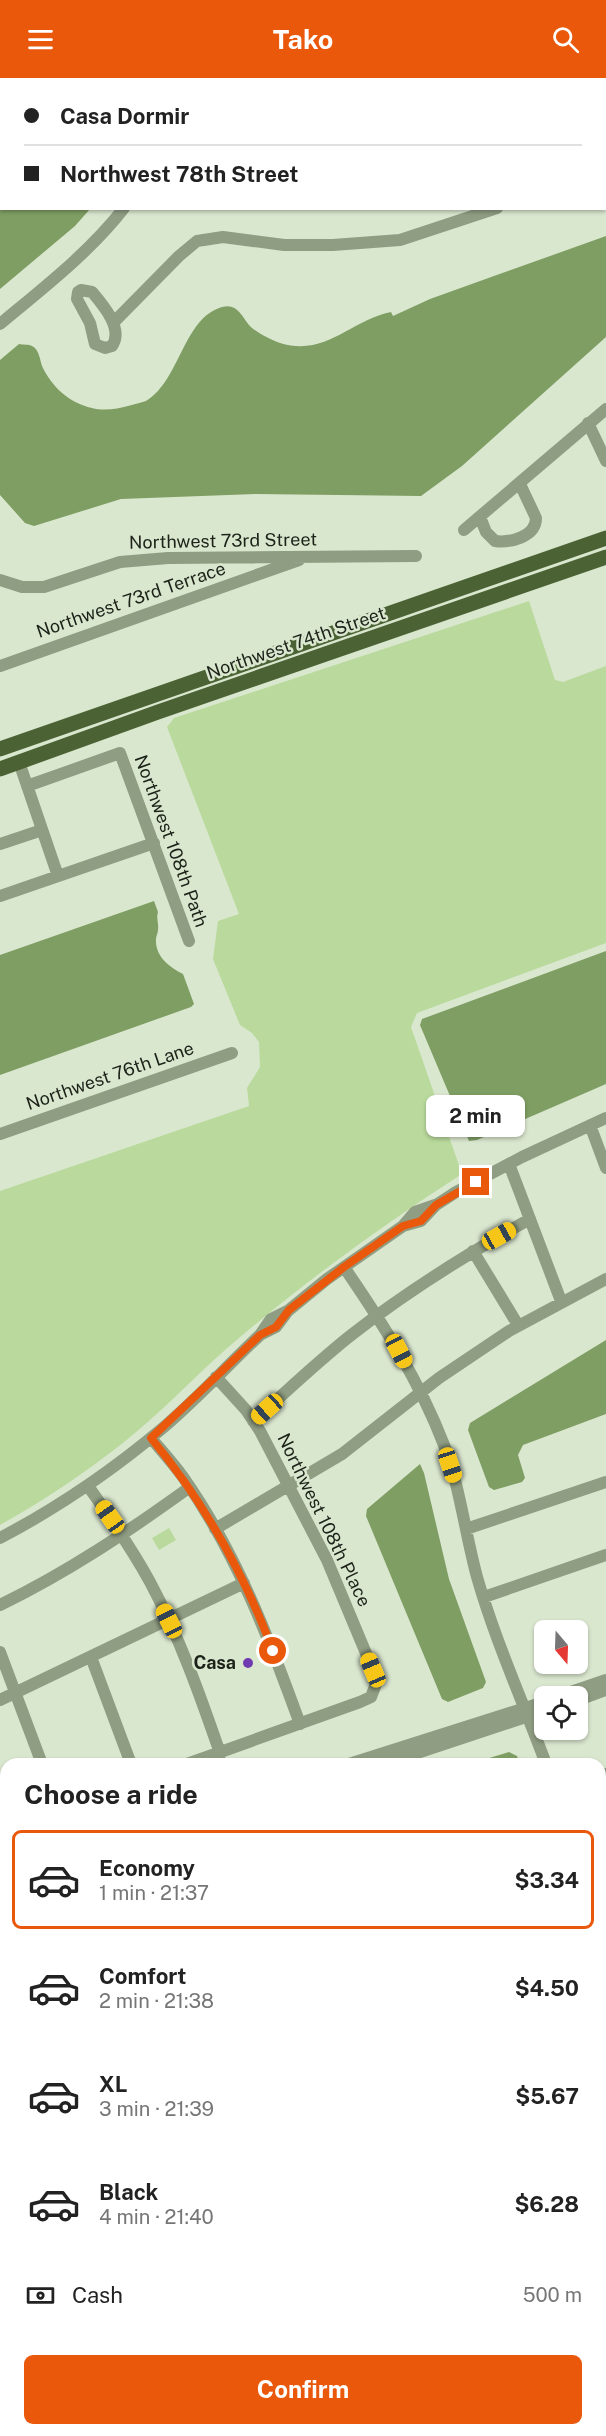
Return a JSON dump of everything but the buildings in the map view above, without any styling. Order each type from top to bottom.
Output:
[{"type":"main road","name":"Northwest 74th Street","points":[[0,749],[606,538]]},
{"type":"main road","name":"Northwest 74th Street","points":[[0,769],[606,557]]},
{"type":"street","points":[[0,324],[55,279],[112,224],[122,210]]},
{"type":"street","points":[[113,323],[179,255],[197,241],[223,237],[294,245],[400,240],[463,214],[486,210]]},
{"type":"street","points":[[464,530],[606,409]]},
{"type":"street","points":[[588,423],[606,461]]},
{"type":"street","points":[[480,517],[486,532],[495,541],[515,539],[530,532],[536,525],[536,518],[520,484]]},
{"type":"street","name":"Northwest 73rd Terrace","points":[[0,666],[309,556]]},
{"type":"street","name":"Northwest 73rd Street","points":[[0,580],[22,587],[44,587],[120,562],[168,558],[416,556]]},
{"type":"street","name":"Northwest 108th Path","points":[[27,786],[120,753],[189,941]]},
{"type":"street","points":[[19,762],[58,876]]},
{"type":"street","points":[[0,844],[42,830]]},
{"type":"street","points":[[0,896],[154,843]]},
{"type":"street","name":"Northwest 76th Lane","points":[[0,1134],[232,1053]]},
{"type":"street","points":[[0,1538],[38,1518],[88,1486],[151,1438],[260,1335],[276,1327],[289,1310],[344,1267],[403,1226],[415,1212],[436,1205],[509,1164],[606,1118]]},
{"type":"street","points":[[590,1125],[606,1168]]},
{"type":"street","points":[[509,1164],[561,1301]]},
{"type":"street","points":[[254,1421],[309,1371],[377,1316],[473,1251],[530,1219]]},
{"type":"street","points":[[473,1251],[518,1325]]},
{"type":"street","points":[[344,1267],[377,1316],[421,1392],[445,1447],[484,1597],[544,1758]]},
{"type":"street","points":[[215,1529],[342,1454],[421,1392],[518,1325],[606,1279]]},
{"type":"street","name":"Northwest 108th Place","points":[[216,1377],[254,1421],[288,1484],[327,1560],[373,1670],[376,1684],[371,1697],[300,1724]]},
{"type":"street","points":[[88,1486],[150,1582],[169,1621],[190,1671],[219,1758],[300,1724],[268,1636],[244,1583],[189,1487],[151,1438]]},
{"type":"street","points":[[466,1529],[606,1482]]},
{"type":"street","points":[[0,1605],[58,1575],[122,1536],[189,1487]]},
{"type":"street","points":[[484,1597],[606,1555]]},
{"type":"street","points":[[0,1700],[169,1621],[244,1583]]},
{"type":"street","points":[[0,1652],[40,1758]]},
{"type":"street","points":[[91,1657],[129,1758]]},
{"type":"street","points":[[588,1686],[606,1680]]},
{"type":"street","points":[[588,1696],[606,1690]]},
{"type":"street","points":[[401,1758],[527,1713],[534,1708]]},
{"type":"street","points":[[367,1758],[431,1736],[534,1712]]},
{"type":"shaded area","points":[[0,210],[89,210],[75,226],[0,289]]},
{"type":"shaded area","points":[[606,236],[606,337],[462,466],[421,496],[255,494],[121,499],[34,526],[25,523],[0,495],[0,360],[19,344],[34,347],[51,381],[69,398],[96,409],[120,408],[146,401],[157,392],[167,379],[198,324],[209,313],[222,307],[235,308],[252,328],[277,342],[297,346],[311,345],[338,336],[376,316],[391,312],[393,316],[430,299]]},
{"type":"shaded area","points":[[529,601],[555,680],[563,682],[606,666],[606,943],[417,1013],[411,1027],[462,1174],[404,1212],[293,1294],[226,1349],[119,1446],[53,1493],[0,1525],[0,1191],[249,1106],[247,1088],[260,1067],[259,1042],[252,1033],[240,1025],[213,959],[218,921],[239,914],[167,727],[174,718]]},
{"type":"shaded area","points":[[154,901],[158,912],[156,945],[158,951],[168,965],[183,974],[194,1004],[0,1075],[0,955]]},
{"type":"shaded area","points":[[606,951],[606,1084],[477,1140],[469,1141],[420,1025],[422,1019]]},
{"type":"shaded area","points":[[606,1340],[606,1414],[523,1445],[518,1455],[525,1478],[522,1482],[494,1490],[489,1487],[468,1430],[470,1423]]},
{"type":"shaded area","points":[[420,1464],[449,1579],[486,1682],[483,1688],[448,1702],[442,1699],[366,1516],[367,1509]]},
{"type":"shaded area","points":[[169,1528],[176,1540],[159,1550],[152,1538]]},
{"type":"shaded area","points":[[509,1752],[518,1758],[490,1758]]},
{"type":"place","name":"Casa","points":[[248,1663]]},
{"type":"route","points":[[273,1651],[251,1597],[206,1513],[182,1476],[151,1438],[260,1335],[276,1327],[289,1310],[327,1279],[403,1226],[421,1221],[436,1205],[476,1182]]}]
